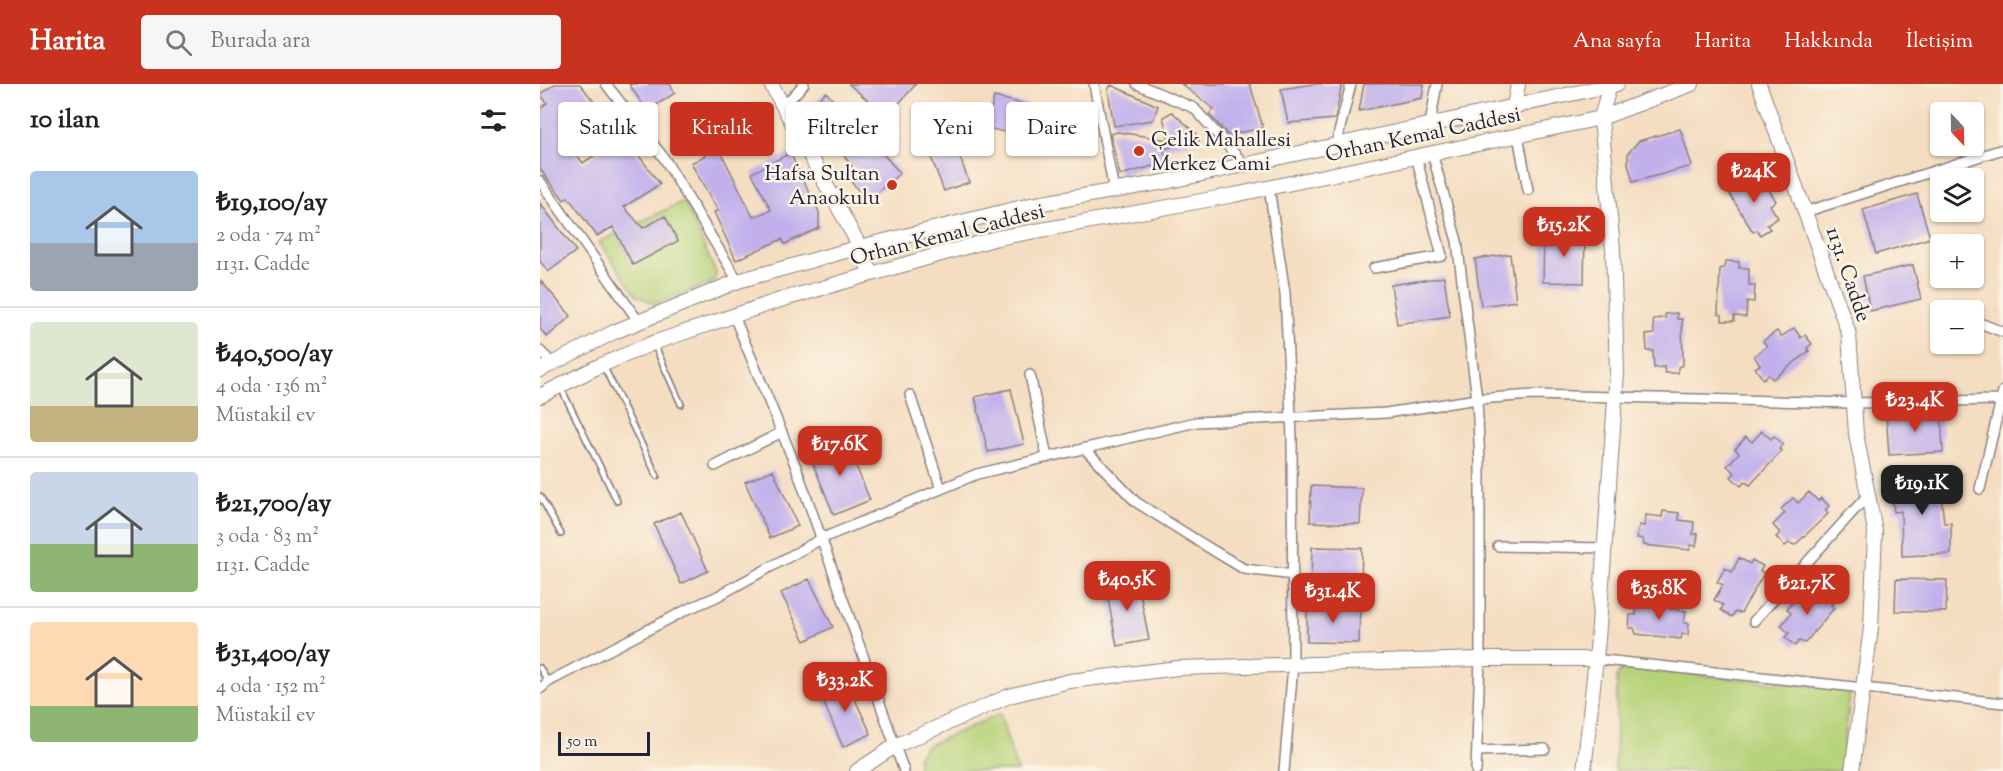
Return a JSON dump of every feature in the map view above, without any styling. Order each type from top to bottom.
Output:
[{"type":"street","points":[[606,84],[664,158],[738,281]]},
{"type":"street","points":[[771,84],[860,247],[871,274]]},
{"type":"street","points":[[783,107],[804,84]]},
{"type":"street","points":[[1094,84],[1114,191]]},
{"type":"street","points":[[1137,84],[1194,108],[1244,164]]},
{"type":"street","points":[[1336,144],[1351,84]]},
{"type":"street","points":[[1430,124],[1437,84]]},
{"type":"street","points":[[1514,107],[1518,84]]},
{"type":"street","name":"Orhan Kemal Caddesi","points":[[540,396],[653,343],[871,274],[997,238],[1269,188],[1601,118],[1692,84]]},
{"type":"street","name":"1131. Cadde","points":[[1759,84],[1848,334],[1856,434],[1875,531],[1871,628],[1852,771]]},
{"type":"street","points":[[1584,771],[1594,659],[1598,639],[1615,396],[1613,250],[1601,118],[1612,85]]},
{"type":"street","name":"Orhan Kemal Caddesi","points":[[540,370],[639,322],[738,281],[860,247],[1031,205],[1114,191],[1612,85]]},
{"type":"street","points":[[1518,135],[1527,190]]},
{"type":"street","points":[[1805,212],[2003,149]]},
{"type":"street","points":[[1432,153],[1457,241],[1477,399],[1480,463],[1480,659],[1476,771]]},
{"type":"street","points":[[1374,268],[1442,255],[1416,156]]},
{"type":"street","points":[[540,181],[639,322]]},
{"type":"street","points":[[1269,188],[1285,293],[1291,418],[1293,665],[1284,771]]},
{"type":"street","points":[[734,316],[823,538],[904,771]]},
{"type":"street","points":[[1984,325],[2003,332]]},
{"type":"street","points":[[540,351],[553,364]]},
{"type":"street","points":[[1030,375],[1047,457]]},
{"type":"street","points":[[910,395],[941,489]]},
{"type":"street","points":[[540,690],[548,682],[716,597],[823,538],[977,474],[1196,422],[1386,412],[1477,399],[1533,395],[1854,404],[2001,395],[1980,489]]},
{"type":"street","points":[[715,466],[782,432]]},
{"type":"street","points":[[1084,448],[1136,502],[1201,543],[1244,569],[1293,575]]},
{"type":"street","points":[[1754,621],[1868,495]]},
{"type":"street","points":[[1498,546],[1604,548]]},
{"type":"street","points":[[857,771],[895,746],[1009,696],[1070,681],[1178,668],[1480,659],[1594,659],[2003,703]]},
{"type":"street","points":[[1477,751],[1545,749]]},
{"type":"lane","points":[[653,343],[681,404]]},
{"type":"lane","points":[[603,365],[657,476]]},
{"type":"lane","points":[[560,386],[617,501]]},
{"type":"lane","points":[[540,496],[561,534]]},
{"type":"lane","points":[[540,668],[548,682]]},
{"type":"green space","points":[[684,201],[716,273],[714,282],[655,304],[637,296],[599,242]]},
{"type":"green space","points":[[1623,667],[1842,689],[1850,694],[1841,771],[1615,771],[1617,677]]},
{"type":"green space","points":[[1000,714],[1017,771],[918,771],[918,757],[926,746]]},
{"type":"building","points":[[555,84],[580,84],[594,102],[558,102],[558,156],[577,156],[583,163],[594,156],[639,156],[660,184],[624,207],[643,228],[665,216],[678,241],[633,265],[613,227],[597,236],[568,197],[564,200],[540,169],[540,109],[547,103],[540,94]]},
{"type":"building","points":[[629,84],[670,84],[675,93],[658,104],[658,102],[641,102]]},
{"type":"building","points":[[849,84],[916,84],[899,103],[870,102]]},
{"type":"building","points":[[1181,84],[1250,84],[1263,128],[1228,135],[1209,114],[1214,109]]},
{"type":"building","points":[[1313,84],[1342,84],[1335,119],[1288,123],[1281,89]]},
{"type":"building","points":[[1364,84],[1424,84],[1422,98],[1359,111]]},
{"type":"building","points":[[1111,85],[1158,106],[1153,120],[1114,126],[1108,90]]},
{"type":"building","points":[[826,92],[834,102],[815,102]]},
{"type":"building","points":[[994,97],[1016,102],[1006,102],[1006,132],[994,130]]},
{"type":"building","name":"Çelik Mahallesi Merkez Cami","points":[[1172,112],[1196,133],[1199,141],[1163,149],[1168,162],[1120,175],[1110,134],[1118,132],[1169,140],[1163,117]]},
{"type":"building","points":[[1680,129],[1692,166],[1633,182],[1628,164],[1628,153],[1639,141]]},
{"type":"building","points":[[786,155],[791,156],[819,212],[819,228],[785,244],[782,239],[736,260],[714,212],[718,211],[691,163],[704,156],[723,156],[753,217],[771,210],[752,173]]},
{"type":"building","points":[[844,156],[885,156],[900,173],[868,201],[847,177],[855,170]]},
{"type":"building","points":[[931,156],[959,156],[969,182],[944,191]]},
{"type":"building","points":[[1753,176],[1762,191],[1767,187],[1776,201],[1770,205],[1778,218],[1767,225],[1770,229],[1760,235],[1757,230],[1753,232],[1729,193],[1733,188],[1730,183],[1741,177],[1744,182]]},
{"type":"building","points":[[1917,194],[1930,238],[1876,254],[1863,210]]},
{"type":"building","points":[[540,203],[576,251],[548,272],[540,261]]},
{"type":"building","points":[[1544,234],[1585,235],[1584,283],[1543,282]]},
{"type":"building","points":[[1510,254],[1516,301],[1481,306],[1475,259]]},
{"type":"building","points":[[1726,261],[1739,262],[1739,268],[1749,268],[1749,285],[1755,285],[1754,302],[1747,301],[1746,317],[1734,316],[1734,321],[1722,321],[1722,315],[1718,314],[1720,269],[1725,267]]},
{"type":"building","points":[[1913,265],[1921,299],[1870,311],[1863,276]]},
{"type":"building","points":[[1444,277],[1450,316],[1397,324],[1391,285]]},
{"type":"building","points":[[540,280],[571,316],[547,337],[540,329]]},
{"type":"building","points":[[1677,313],[1677,319],[1682,319],[1683,365],[1678,367],[1678,373],[1665,373],[1664,367],[1654,368],[1653,351],[1647,351],[1646,335],[1654,334],[1653,319],[1665,318],[1665,314]]},
{"type":"building","points":[[1794,328],[1801,338],[1805,335],[1812,344],[1807,348],[1809,351],[1773,379],[1768,375],[1763,379],[1755,368],[1760,365],[1754,356],[1767,346],[1763,341],[1777,331],[1781,337]]},
{"type":"building","points":[[1011,389],[1024,444],[988,452],[975,397]]},
{"type":"building","points":[[1941,411],[1943,452],[1889,455],[1886,414]]},
{"type":"building","points":[[1762,431],[1771,439],[1774,436],[1783,444],[1779,449],[1782,451],[1750,485],[1745,482],[1741,486],[1731,477],[1735,473],[1727,466],[1739,453],[1735,449],[1746,437],[1752,442]]},
{"type":"building","points":[[845,439],[870,500],[834,515],[809,454]]},
{"type":"building","points":[[773,470],[798,526],[770,538],[745,482]]},
{"type":"building","points":[[1939,475],[1944,523],[1951,523],[1951,554],[1902,556],[1901,511],[1894,512],[1891,480]]},
{"type":"building","points":[[1311,486],[1362,488],[1360,524],[1310,522]]},
{"type":"building","points":[[1809,492],[1818,501],[1821,498],[1829,506],[1825,510],[1828,514],[1795,545],[1789,543],[1785,546],[1776,537],[1780,533],[1773,525],[1785,513],[1781,509],[1793,498],[1798,503]]},
{"type":"building","points":[[1663,511],[1679,513],[1679,520],[1694,522],[1693,534],[1698,534],[1696,546],[1690,545],[1690,550],[1644,545],[1643,539],[1637,538],[1639,525],[1644,526],[1646,515],[1662,517]]},
{"type":"building","points":[[681,512],[708,571],[681,584],[654,524]]},
{"type":"building","points":[[1312,547],[1362,548],[1361,585],[1311,584]]},
{"type":"building","points":[[1739,558],[1750,564],[1752,560],[1763,566],[1760,571],[1764,573],[1741,613],[1735,612],[1732,617],[1721,610],[1723,605],[1714,600],[1723,585],[1717,582],[1725,568],[1732,572]]},
{"type":"building","points":[[1137,577],[1149,640],[1117,646],[1105,583]]},
{"type":"building","points":[[809,579],[833,627],[805,641],[781,593]]},
{"type":"building","points":[[1896,579],[1947,580],[1946,612],[1895,611]]},
{"type":"building","points":[[1813,589],[1822,597],[1825,593],[1834,601],[1831,605],[1834,608],[1805,643],[1799,641],[1795,646],[1785,637],[1789,633],[1781,626],[1791,613],[1787,609],[1797,596],[1803,601]]},
{"type":"building","points":[[1654,600],[1671,602],[1670,609],[1686,611],[1684,623],[1689,623],[1688,635],[1682,634],[1681,639],[1636,634],[1634,628],[1629,628],[1630,615],[1636,615],[1637,604],[1654,606]]},
{"type":"building","points":[[1307,605],[1360,606],[1359,643],[1307,642]]},
{"type":"building","points":[[846,680],[871,734],[843,747],[819,692]]},
{"type":"place","name":"Çelik Mahallesi Merkez Cami","points":[[1139,151]]},
{"type":"place","name":"Hafsa Sultan Anaokulu","points":[[892,185]]}]
